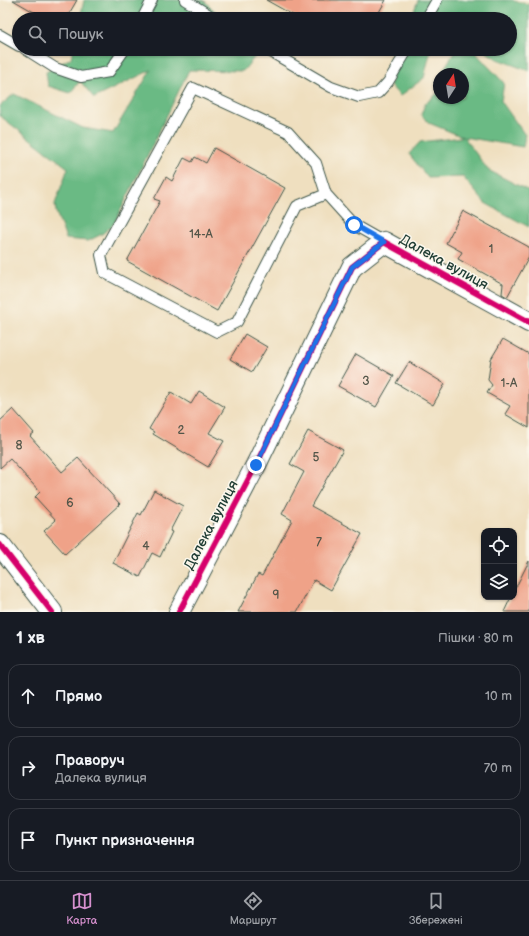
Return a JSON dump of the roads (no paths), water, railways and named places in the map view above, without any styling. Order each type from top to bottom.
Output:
[{"type":"street","name":"Далека вулиця","points":[[179,612],[256,465],[352,267],[384,242],[529,322]]},
{"type":"street","points":[[0,545],[52,612]]},
{"type":"lane","points":[[146,12],[152,0]]},
{"type":"lane","points":[[185,0],[205,12]]},
{"type":"lane","points":[[430,12],[437,0]]},
{"type":"lane","points":[[0,35],[12,42]]},
{"type":"lane","points":[[36,56],[55,68],[80,77],[109,72],[120,56]]},
{"type":"lane","points":[[278,56],[331,87],[359,97],[378,93],[388,82],[404,56]]},
{"type":"lane","points":[[326,194],[297,206],[238,322],[217,332],[104,274],[101,255],[193,88],[288,132],[316,163],[326,194],[354,225],[384,242]]}]
